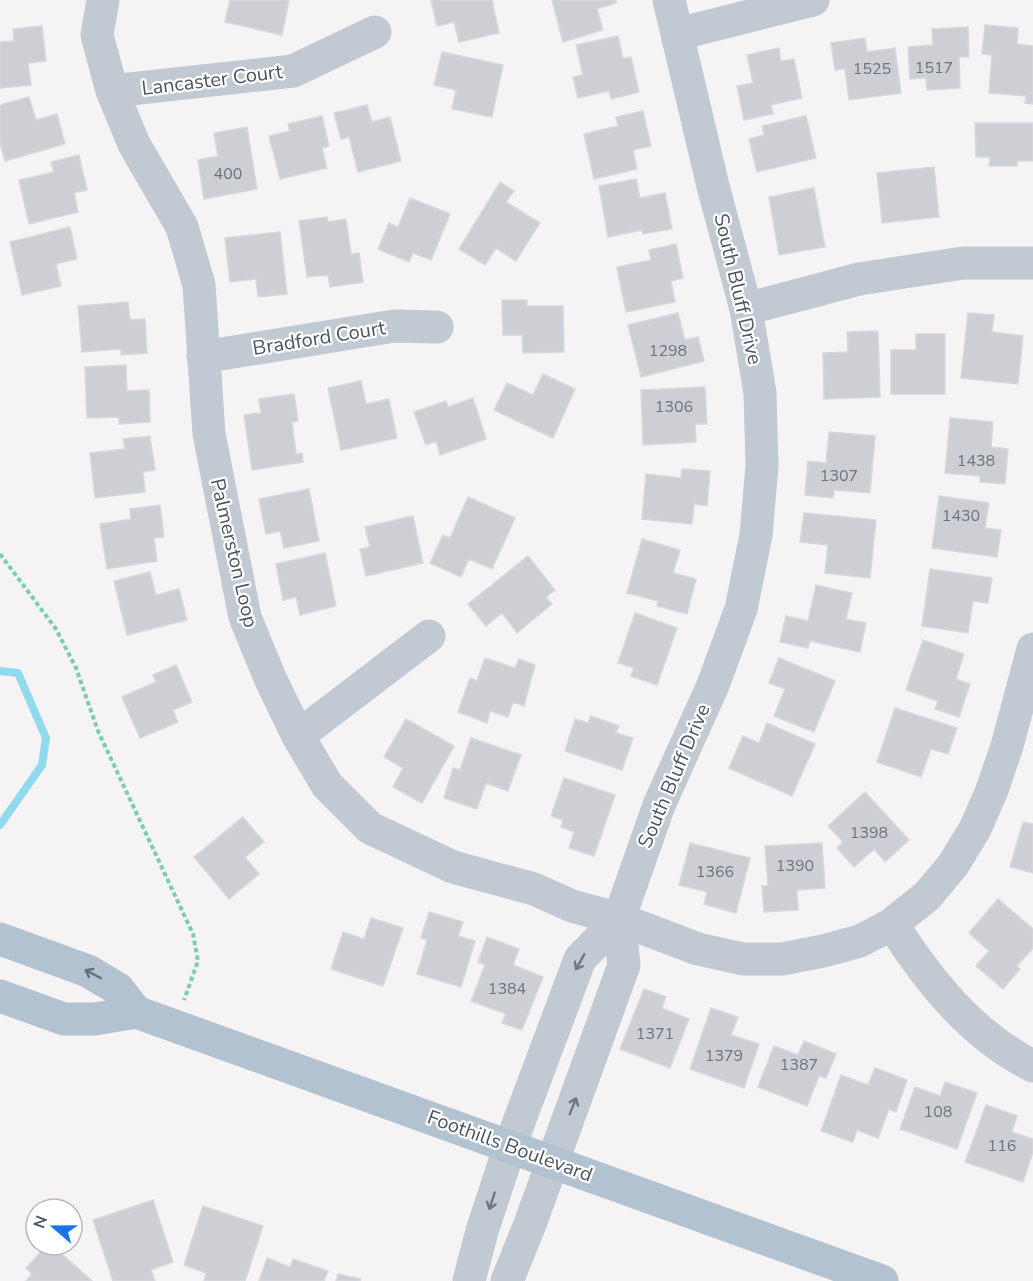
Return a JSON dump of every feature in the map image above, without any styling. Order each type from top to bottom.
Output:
[{"type":"main road","points":[[0,939],[88,971],[118,989],[136,1012]]},
{"type":"main road","name":"Foothills Boulevard","points":[[0,996],[64,1019],[95,1019],[136,1012],[552,1160],[882,1281]]},
{"type":"street","name":"Palmerston Loop","points":[[103,0],[97,35],[112,91],[134,144],[182,227],[198,285],[209,434],[245,617],[270,678],[298,736],[327,785],[370,828],[453,867],[534,889],[572,906],[619,919],[698,949],[743,959],[782,959],[823,951],[860,941],[892,924],[927,896],[953,865],[1020,749],[1033,649]]},
{"type":"street","name":"South Bluff Drive","points":[[469,1281],[482,1231],[510,1146],[580,959],[619,919],[659,805],[713,685],[741,609],[756,535],[762,466],[760,393],[746,309],[713,186],[669,0]]},
{"type":"street","points":[[678,34],[813,0]]},
{"type":"street","name":"Lancaster Court","points":[[112,91],[293,70],[375,32]]},
{"type":"street","points":[[746,309],[859,279],[963,263],[1033,263]]},
{"type":"street","name":"Bradford Court","points":[[203,357],[394,326],[436,327]]},
{"type":"street","points":[[298,736],[429,636]]},
{"type":"street","name":"South Bluff Drive","points":[[507,1281],[624,965],[619,919]]},
{"type":"street","points":[[892,924],[918,965],[954,1008],[987,1036],[1033,1066]]},
{"type":"path","points":[[0,554],[56,629],[76,668],[98,731],[193,934],[198,961],[175,1026]]},
{"type":"building","points":[[230,0],[289,0],[282,35],[225,22]]},
{"type":"building","points":[[431,0],[492,0],[499,33],[459,42],[454,22],[437,26]]},
{"type":"building","points":[[552,0],[616,0],[616,3],[597,9],[603,30],[563,42]]},
{"type":"building","points":[[985,25],[1018,28],[1017,44],[1033,46],[1033,104],[1025,103],[1026,96],[989,93],[992,55],[982,54]]},
{"type":"building","points":[[42,26],[46,61],[28,63],[31,85],[0,88],[0,42],[14,41],[13,29]]},
{"type":"building","points":[[968,27],[969,57],[959,57],[960,88],[927,90],[926,78],[910,79],[908,47],[933,45],[932,29]]},
{"type":"building","points":[[618,36],[623,59],[631,57],[639,92],[611,99],[609,91],[578,98],[573,77],[583,75],[576,45]]},
{"type":"building","points":[[865,38],[867,52],[895,48],[901,93],[849,100],[845,69],[835,70],[831,43]]},
{"type":"building","points":[[779,48],[781,61],[794,59],[802,98],[771,105],[773,114],[744,120],[737,86],[753,83],[747,55]]},
{"type":"building","points":[[442,52],[503,65],[492,117],[452,109],[456,90],[434,85]]},
{"type":"building","points":[[29,97],[36,120],[57,114],[65,144],[5,161],[0,143],[0,105]]},
{"type":"building","points":[[367,105],[372,122],[390,117],[401,161],[358,172],[349,137],[341,139],[334,113]]},
{"type":"building","points":[[643,111],[651,146],[633,150],[637,169],[594,179],[584,134],[618,126],[616,117]]},
{"type":"building","points":[[322,116],[329,146],[322,148],[327,168],[280,179],[269,136],[290,131],[288,124]]},
{"type":"building","points":[[806,116],[816,158],[757,172],[749,139],[764,135],[762,126]]},
{"type":"building","points":[[975,123],[1033,123],[1033,161],[1017,161],[1017,166],[989,166],[990,157],[976,157]]},
{"type":"building","points":[[247,127],[257,189],[204,199],[198,160],[218,156],[214,133]]},
{"type":"building","points":[[79,155],[87,190],[74,193],[78,212],[29,224],[19,180],[54,172],[51,162]]},
{"type":"building","points":[[934,167],[939,217],[882,223],[877,173]]},
{"type":"building","points":[[636,179],[640,198],[665,193],[672,229],[643,234],[642,230],[608,237],[599,186]]},
{"type":"building","points":[[500,182],[514,191],[506,202],[540,223],[516,261],[496,248],[485,265],[459,249]]},
{"type":"building","points":[[814,188],[825,247],[779,255],[769,197]]},
{"type":"building","points":[[410,198],[450,214],[431,260],[413,253],[409,262],[378,249],[389,223],[398,227]]},
{"type":"building","points":[[327,217],[328,222],[346,219],[351,254],[359,253],[363,282],[330,287],[328,275],[307,277],[299,221]]},
{"type":"building","points":[[70,227],[77,259],[56,264],[61,286],[22,295],[10,242]]},
{"type":"building","points":[[280,232],[287,294],[258,297],[256,279],[230,282],[225,238]]},
{"type":"building","points":[[676,244],[683,278],[671,281],[675,302],[626,312],[617,267],[651,260],[649,250]]},
{"type":"building","points":[[502,300],[527,300],[527,306],[563,306],[564,352],[523,353],[522,335],[503,335]]},
{"type":"building","points":[[128,302],[130,320],[145,319],[147,353],[121,355],[121,349],[82,352],[78,306]]},
{"type":"building","points":[[678,313],[685,340],[698,337],[704,361],[641,377],[628,325]]},
{"type":"building","points":[[968,313],[994,315],[992,332],[1023,336],[1018,384],[961,378]]},
{"type":"building","points":[[878,331],[880,397],[824,399],[823,353],[848,352],[847,332]]},
{"type":"building","points":[[916,334],[945,334],[945,394],[891,394],[891,350],[916,350]]},
{"type":"building","points":[[126,365],[127,391],[149,390],[150,422],[119,424],[119,417],[87,418],[85,367]]},
{"type":"building","points":[[543,374],[575,389],[553,438],[494,410],[507,383],[533,395]]},
{"type":"building","points":[[361,381],[366,404],[389,399],[397,438],[341,450],[328,388]]},
{"type":"building","points":[[705,387],[707,424],[695,424],[696,442],[643,445],[641,390]]},
{"type":"building","points":[[294,394],[298,421],[292,422],[296,454],[302,453],[303,462],[252,470],[244,415],[261,413],[259,399]]},
{"type":"building","points":[[473,398],[486,439],[440,455],[436,441],[426,445],[414,412],[446,401],[448,407]]},
{"type":"building","points":[[950,418],[993,422],[991,447],[1008,449],[1005,484],[980,482],[980,476],[945,473]]},
{"type":"building","points":[[829,432],[875,436],[870,493],[834,490],[833,498],[805,495],[808,461],[826,463]]},
{"type":"building","points":[[150,436],[155,470],[143,472],[145,492],[95,498],[90,453],[125,449],[123,439]]},
{"type":"building","points":[[682,469],[710,471],[707,506],[694,504],[692,524],[642,519],[646,474],[681,478]]},
{"type":"building","points":[[309,489],[319,541],[284,548],[280,531],[266,534],[259,499]]},
{"type":"building","points":[[939,496],[989,503],[985,528],[1001,530],[997,557],[932,548]]},
{"type":"building","points":[[468,497],[515,518],[492,569],[469,559],[461,577],[430,563],[443,535],[450,538]]},
{"type":"building","points":[[160,505],[164,537],[154,538],[157,561],[107,569],[100,524],[131,519],[130,509]]},
{"type":"building","points":[[804,513],[876,520],[870,578],[825,573],[828,545],[800,542]]},
{"type":"building","points":[[413,516],[423,563],[366,576],[360,549],[370,547],[365,527]]},
{"type":"building","points":[[642,539],[680,550],[673,573],[696,579],[687,614],[657,606],[658,601],[627,593]]},
{"type":"building","points":[[325,553],[336,606],[300,615],[296,597],[283,600],[276,564]]},
{"type":"building","points":[[528,556],[555,590],[546,597],[552,604],[517,633],[502,613],[486,626],[468,604]]},
{"type":"building","points":[[930,569],[992,578],[988,603],[973,601],[968,633],[922,626]]},
{"type":"building","points":[[150,572],[156,595],[179,589],[187,620],[127,635],[114,581]]},
{"type":"building","points":[[816,585],[852,593],[846,619],[866,623],[860,652],[810,641],[808,648],[780,642],[786,616],[808,621]]},
{"type":"building","points":[[635,613],[677,628],[657,685],[631,676],[634,668],[618,663]]},
{"type":"building","points":[[923,640],[964,654],[956,679],[970,684],[959,717],[935,709],[938,701],[906,690]]},
{"type":"building","points":[[485,658],[515,668],[519,659],[535,665],[524,706],[513,702],[508,717],[490,711],[487,723],[458,712],[470,678],[477,681]]},
{"type":"building","points":[[779,658],[835,681],[814,732],[774,716],[785,689],[769,683]]},
{"type":"building","points":[[176,665],[192,702],[173,710],[178,722],[140,738],[122,697],[156,682],[153,675]]},
{"type":"building","points":[[895,708],[957,728],[948,754],[931,749],[921,777],[877,762]]},
{"type":"building","points":[[591,716],[619,726],[616,733],[633,738],[622,770],[565,751],[575,719],[588,723]]},
{"type":"building","points":[[406,719],[454,746],[422,803],[393,787],[403,768],[384,757]]},
{"type":"building","points":[[767,723],[815,744],[792,796],[729,768],[743,736],[759,743]]},
{"type":"building","points":[[471,738],[521,755],[508,791],[486,783],[477,809],[444,798],[453,768],[460,770]]},
{"type":"building","points":[[564,778],[615,795],[594,856],[569,848],[574,832],[561,827],[563,820],[551,816]]},
{"type":"building","points":[[865,792],[909,840],[885,862],[874,849],[854,867],[837,848],[843,842],[828,826]]},
{"type":"building","points":[[243,817],[264,842],[245,857],[259,874],[229,899],[194,857]]},
{"type":"building","points":[[1023,822],[1033,824],[1033,873],[1010,867]]},
{"type":"building","points":[[690,843],[750,858],[736,913],[704,904],[707,892],[679,885]]},
{"type":"building","points":[[822,843],[825,888],[797,890],[798,910],[764,912],[762,886],[768,886],[765,846]]},
{"type":"building","points":[[998,899],[1033,929],[1033,948],[1017,966],[1020,969],[1003,989],[976,966],[989,951],[969,933]]},
{"type":"building","points":[[429,912],[463,922],[458,936],[475,941],[461,987],[417,974],[427,940],[421,938]]},
{"type":"building","points":[[371,918],[403,928],[383,986],[331,969],[343,932],[364,939]]},
{"type":"building","points":[[487,937],[519,949],[513,965],[543,977],[522,1030],[502,1023],[506,1014],[471,1001],[485,965],[478,962]]},
{"type":"building","points":[[644,989],[666,997],[662,1008],[689,1019],[670,1068],[620,1049]]},
{"type":"building","points":[[711,1008],[738,1017],[731,1035],[759,1044],[744,1088],[690,1069]]},
{"type":"building","points":[[804,1041],[836,1054],[826,1078],[819,1076],[807,1106],[758,1087],[774,1046],[798,1055]]},
{"type":"building","points":[[875,1068],[907,1080],[896,1112],[889,1109],[878,1138],[857,1130],[853,1142],[821,1131],[841,1075],[868,1085]]},
{"type":"building","points":[[945,1082],[977,1093],[957,1149],[900,1129],[915,1087],[940,1096]]},
{"type":"building","points":[[986,1105],[1017,1116],[1012,1132],[1033,1139],[1033,1152],[1023,1182],[965,1162]]},
{"type":"building","points":[[153,1200],[173,1262],[151,1270],[155,1281],[113,1281],[93,1220]]},
{"type":"building","points":[[203,1206],[263,1226],[245,1281],[204,1281],[206,1273],[184,1265]]},
{"type":"building","points":[[36,1257],[65,1257],[92,1281],[26,1281],[32,1274],[26,1268]]},
{"type":"building","points":[[267,1258],[290,1267],[293,1259],[328,1271],[324,1281],[259,1281]]},
{"type":"building","points":[[338,1274],[361,1279],[360,1281],[336,1281]]},
{"type":"waterway","points":[[0,671],[18,673],[46,738],[42,765],[0,825]]}]
